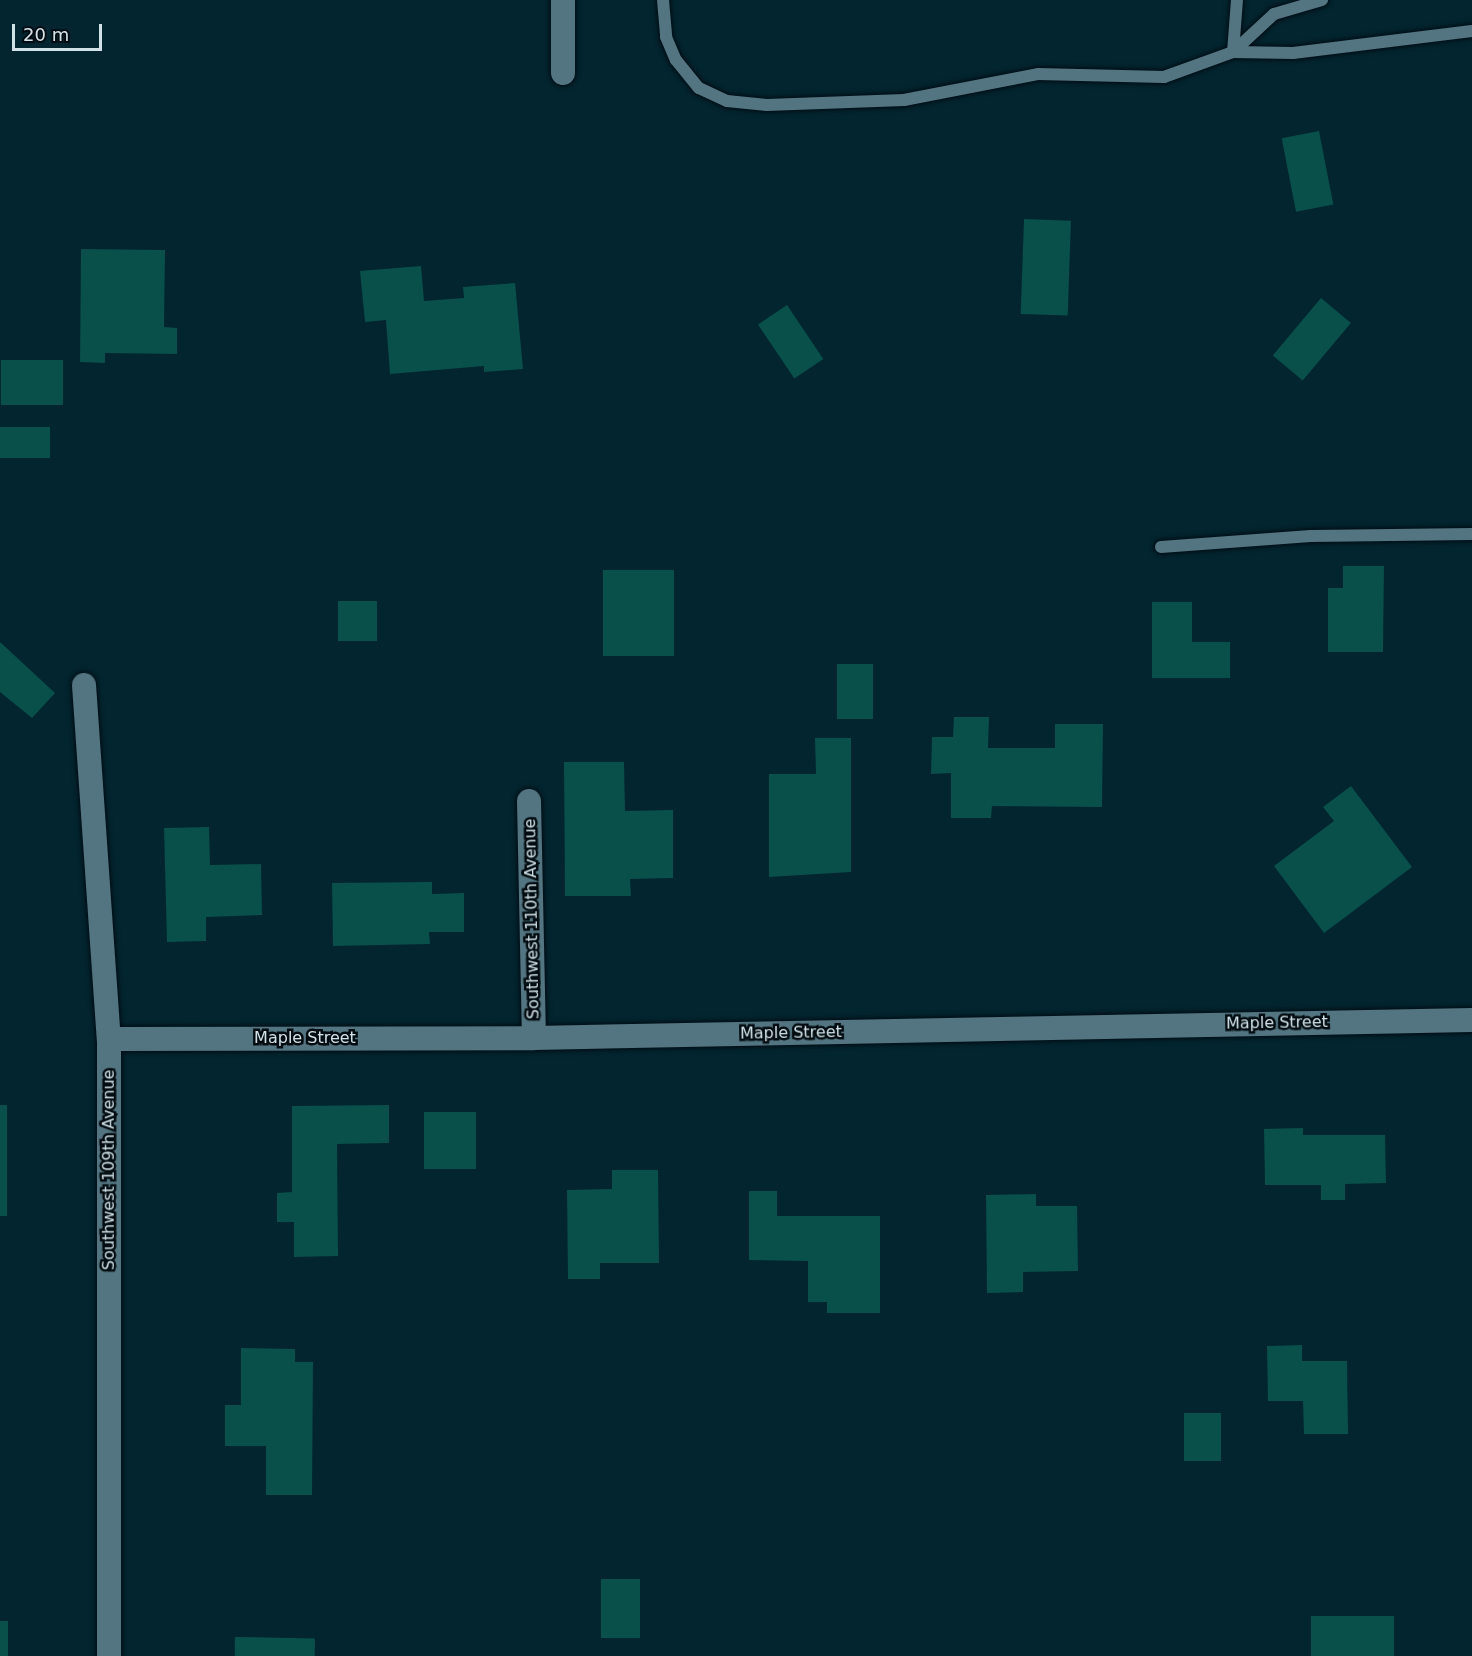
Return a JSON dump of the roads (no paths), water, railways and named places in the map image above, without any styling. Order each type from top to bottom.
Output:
[{"type":"street","points":[[559,64],[563,0]]},
{"type":"street","name":"Southwest 109th Avenue","points":[[84,685],[110,1039],[109,1656]]},
{"type":"street","name":"Southwest 110th Avenue","points":[[529,801],[534,1038]]},
{"type":"street","name":"Maple Street","points":[[110,1039],[534,1038],[1472,1020]]},
{"type":"lane","points":[[663,0],[666,38],[676,60],[699,88],[727,101],[757,104],[904,100],[1038,74],[1164,77],[1233,52],[1293,53],[1472,31]]},
{"type":"lane","points":[[1233,52],[1237,0]]},
{"type":"lane","points":[[1233,52],[1274,14],[1322,0]]},
{"type":"lane","points":[[1161,547],[1311,536],[1472,534]]}]
